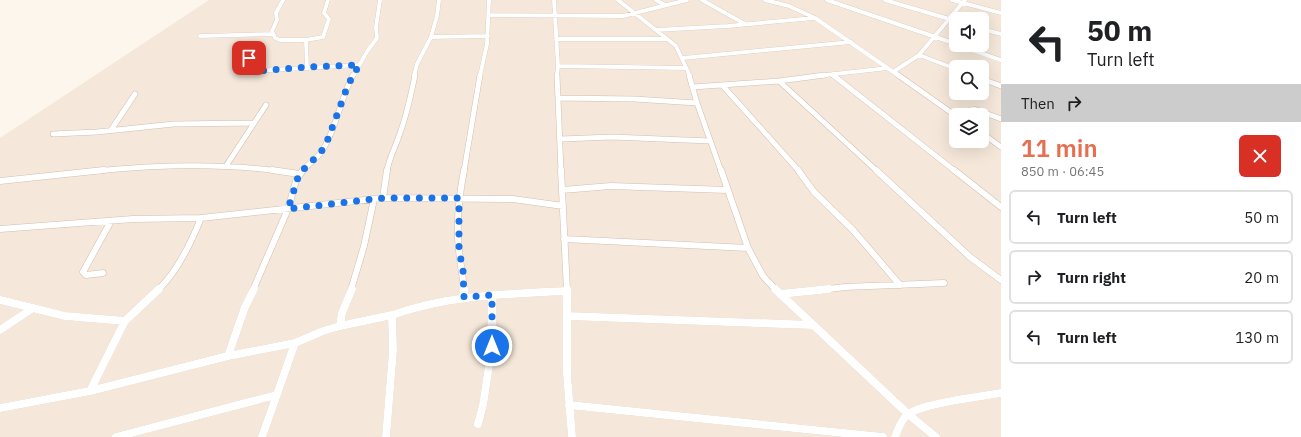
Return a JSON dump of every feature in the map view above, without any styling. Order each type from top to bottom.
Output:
[{"type":"street","points":[[283,0],[276,13],[277,20],[272,31],[275,38],[280,40],[306,40],[323,37],[329,19],[324,13],[328,0]]},
{"type":"street","points":[[228,356],[245,307],[267,260],[288,209],[299,174],[321,152],[328,139],[348,85],[377,38],[376,27],[380,0]]},
{"type":"street","points":[[383,198],[388,162],[400,134],[408,108],[417,64],[431,37],[437,16],[439,0]]},
{"type":"street","points":[[464,297],[463,270],[459,250],[459,198],[488,36],[489,0]]},
{"type":"street","points":[[554,0],[568,316],[566,374],[572,437]]},
{"type":"street","points":[[618,0],[676,46],[693,87],[697,103],[748,248],[763,276],[812,325],[908,414],[936,437]]},
{"type":"street","points":[[656,0],[665,6]]},
{"type":"street","points":[[489,15],[554,14],[623,16],[686,0]]},
{"type":"street","points":[[702,0],[745,24]]},
{"type":"street","points":[[766,0],[789,6],[816,18],[949,110]]},
{"type":"street","points":[[827,0],[949,42]]},
{"type":"street","points":[[884,0],[949,19],[919,55],[893,72]]},
{"type":"street","points":[[952,0],[964,1],[1001,13]]},
{"type":"street","points":[[955,12],[964,1]]},
{"type":"street","points":[[656,30],[816,18]]},
{"type":"street","points":[[989,31],[1001,34]]},
{"type":"street","points":[[200,36],[273,34]]},
{"type":"street","points":[[431,37],[488,36]]},
{"type":"street","points":[[556,39],[666,39]]},
{"type":"street","points":[[306,40],[307,67]]},
{"type":"street","points":[[682,58],[851,42]]},
{"type":"street","points":[[251,49],[249,65],[252,71],[359,65]]},
{"type":"street","points":[[978,52],[1001,60]]},
{"type":"street","points":[[919,55],[949,66]]},
{"type":"street","points":[[558,66],[686,68]]},
{"type":"street","points":[[693,87],[779,81],[888,68]]},
{"type":"street","points":[[832,75],[1001,206]]},
{"type":"street","points":[[779,81],[970,257],[1001,280]]},
{"type":"street","points":[[989,82],[1001,86]]},
{"type":"street","points":[[723,86],[796,167],[814,192],[853,230],[900,285]]},
{"type":"street","points":[[111,130],[135,94]]},
{"type":"street","points":[[558,98],[697,103]]},
{"type":"street","points":[[226,166],[266,105]]},
{"type":"street","points":[[989,115],[1001,119]]},
{"type":"street","points":[[53,134],[174,124],[253,123]]},
{"type":"street","points":[[560,139],[612,137],[710,141]]},
{"type":"street","points":[[989,139],[1001,147]]},
{"type":"street","points":[[0,181],[127,168],[226,166],[299,174]]},
{"type":"street","points":[[562,190],[610,186],[727,190]]},
{"type":"street","points":[[0,229],[111,221],[201,218],[383,198],[513,199],[563,206]]},
{"type":"street","points":[[340,326],[340,315],[353,284],[368,229],[374,199]]},
{"type":"street","points":[[90,391],[125,321],[162,286],[180,262],[192,240],[201,218]]},
{"type":"street","points":[[103,273],[86,275],[83,272],[93,255],[100,238],[111,221]]},
{"type":"street","points":[[564,239],[748,248]]},
{"type":"street","points":[[780,294],[845,287],[944,283]]},
{"type":"street","points":[[0,408],[90,391],[228,356],[295,343],[323,331],[392,315],[425,303],[464,297],[566,291]]},
{"type":"street","points":[[478,424],[483,406],[492,346],[492,295]]},
{"type":"street","points":[[0,300],[65,316],[125,321]]},
{"type":"street","points":[[0,330],[33,308]]},
{"type":"street","points":[[386,437],[393,351],[392,315]]},
{"type":"street","points":[[568,316],[812,325]]},
{"type":"street","points":[[262,437],[269,421],[276,395],[295,343]]},
{"type":"street","points":[[895,437],[900,424],[908,414],[932,405],[1001,393]]},
{"type":"street","points":[[116,437],[148,433],[276,395]]},
{"type":"street","points":[[569,405],[883,437]]},
{"type":"shaded area","points":[[209,0],[1001,0],[1001,437],[0,437],[0,138]]},
{"type":"route","points":[[249,58],[249,65],[252,71],[359,65],[348,85],[328,139],[321,152],[299,174],[288,209],[383,198],[459,198],[459,250],[463,270],[464,297],[492,295],[492,346]]}]
